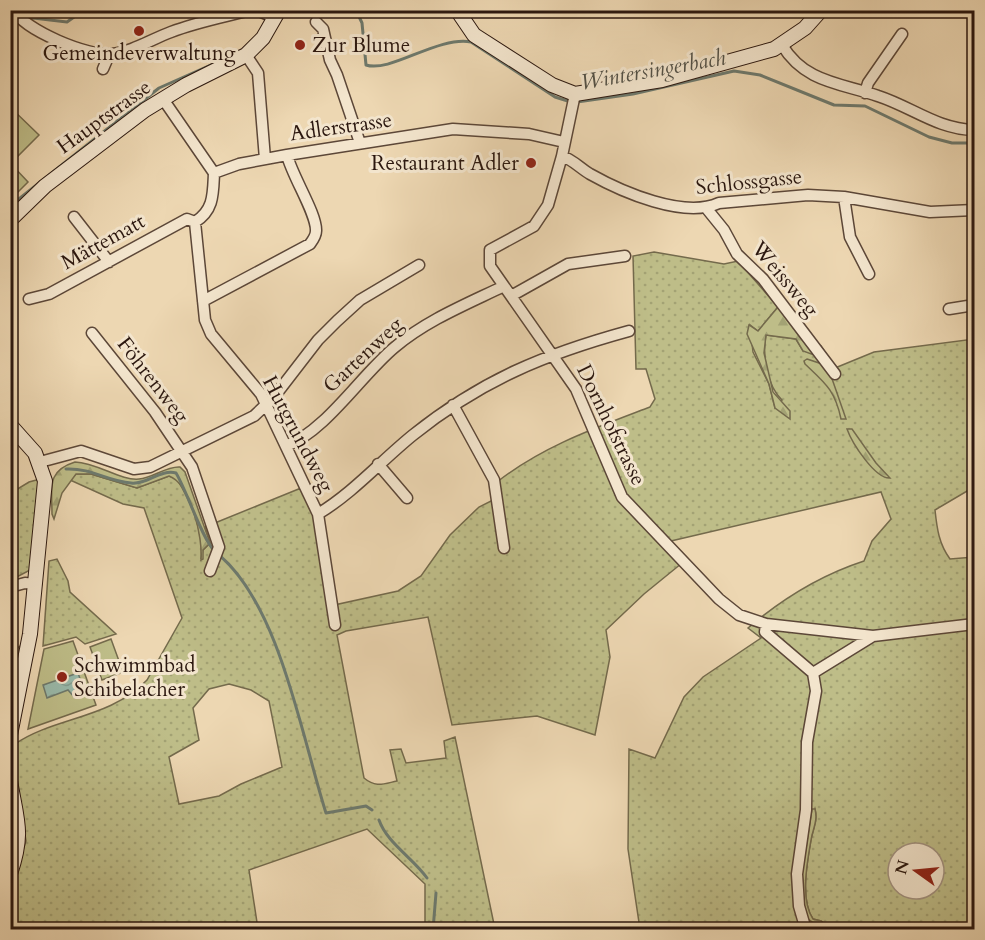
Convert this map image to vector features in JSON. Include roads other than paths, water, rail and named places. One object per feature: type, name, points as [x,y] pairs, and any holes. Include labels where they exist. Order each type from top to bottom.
[{"type":"street","points":[[14,11],[25,23],[78,48],[109,55],[126,51],[194,24],[251,10]]},
{"type":"street","points":[[257,10],[274,13]]},
{"type":"street","points":[[457,10],[474,35],[575,100],[662,80],[782,45],[821,10]]},
{"type":"street","name":"Hauptstrasse","points":[[10,220],[45,186],[163,99],[246,55],[263,38],[274,13]]},
{"type":"street","points":[[316,22],[323,29],[330,60],[360,143]]},
{"type":"street","points":[[865,93],[868,82],[902,33]]},
{"type":"street","points":[[782,45],[794,62],[826,83],[865,93],[941,124],[975,130]]},
{"type":"street","points":[[103,69],[109,55]]},
{"type":"street","points":[[246,55],[258,73],[265,159]]},
{"type":"street","points":[[163,99],[214,173],[213,200],[203,217],[195,222]]},
{"type":"street","name":"Dornhofstrasse","points":[[575,100],[548,205],[534,226],[490,250],[490,266],[576,389],[622,497],[719,599],[739,615],[766,624],[873,636],[975,624]]},
{"type":"street","name":"Adlerstrasse","points":[[214,173],[229,167],[265,159],[453,129],[529,134],[564,142]]},
{"type":"street","points":[[202,301],[310,244],[316,234],[316,224],[291,170],[287,155]]},
{"type":"street","name":"Schlossgasse","points":[[562,156],[608,184],[670,206],[706,209],[719,203],[808,195],[844,197],[930,212],[975,210]]},
{"type":"street","points":[[844,197],[850,237],[869,274]]},
{"type":"street","name":"Weissweg","points":[[706,209],[724,230],[738,254],[763,279],[835,374]]},
{"type":"street","points":[[74,217],[110,262]]},
{"type":"street","name":"Mättematt","points":[[29,299],[49,294],[187,219],[195,222]]},
{"type":"street","name":"Hutgrundweg","points":[[195,222],[205,320],[211,334],[261,394],[264,406],[318,514],[335,625]]},
{"type":"street","name":"Gartenweg","points":[[286,446],[295,443],[324,418],[394,347],[422,327],[568,264],[625,256]]},
{"type":"street","points":[[40,462],[81,451],[134,469],[150,467],[254,416],[337,321],[360,300],[419,265]]},
{"type":"street","points":[[949,309],[975,305]]},
{"type":"street","points":[[318,514],[453,405],[483,386],[553,353],[629,332]]},
{"type":"street","name":"Föhrenweg","points":[[92,333],[183,451],[204,499],[219,547],[210,571]]},
{"type":"street","points":[[453,405],[494,480],[504,548]]},
{"type":"street","points":[[10,425],[40,462],[45,482],[30,634],[10,735]]},
{"type":"street","points":[[378,464],[408,498]]},
{"type":"street","points":[[10,587],[25,583],[36,584]]},
{"type":"street","points":[[766,624],[765,632],[813,673],[816,691],[807,742],[806,810],[797,873],[800,906],[806,930]]},
{"type":"street","points":[[813,673],[873,636]]},
{"type":"street","points":[[10,781],[20,825],[18,852],[10,874]]},
{"type":"water","points":[[78,673],[84,690],[81,692],[82,695],[75,698],[68,690],[47,698],[43,685]]},
{"type":"waterway","points":[[26,20],[33,18],[67,22],[84,10]]},
{"type":"waterway","name":"Wintersingerbach","points":[[286,15],[301,10]]},
{"type":"waterway","name":"Wintersingerbach","points":[[356,10],[362,23],[366,65],[388,64],[444,44],[471,42],[555,97],[571,102]]},
{"type":"waterway","points":[[10,24],[20,22]]},
{"type":"waterway","name":"Wintersingerbach","points":[[10,206],[159,88],[213,64]]},
{"type":"waterway","name":"Wintersingerbach","points":[[577,102],[633,94],[734,71],[760,75],[834,105],[865,106],[929,137],[952,143],[974,143]]},
{"type":"waterway","points":[[66,469],[84,470],[131,483],[143,482],[164,473],[176,473],[205,537],[214,550]]},
{"type":"waterway","points":[[219,555],[240,578],[258,606],[273,639],[298,712],[326,813],[366,806],[372,810]]},
{"type":"waterway","points":[[379,820],[388,836],[427,878]]},
{"type":"waterway","points":[[433,930],[436,893]]},
{"type":"place","name":"Gemeindeverwaltung","points":[[139,31]]},
{"type":"place","name":"Zur Blume","points":[[300,45]]},
{"type":"place","name":"Restaurant Adler","points":[[531,163]]},
{"type":"place","name":"Schwimmbad Schibelacher","points":[[62,677]]}]
